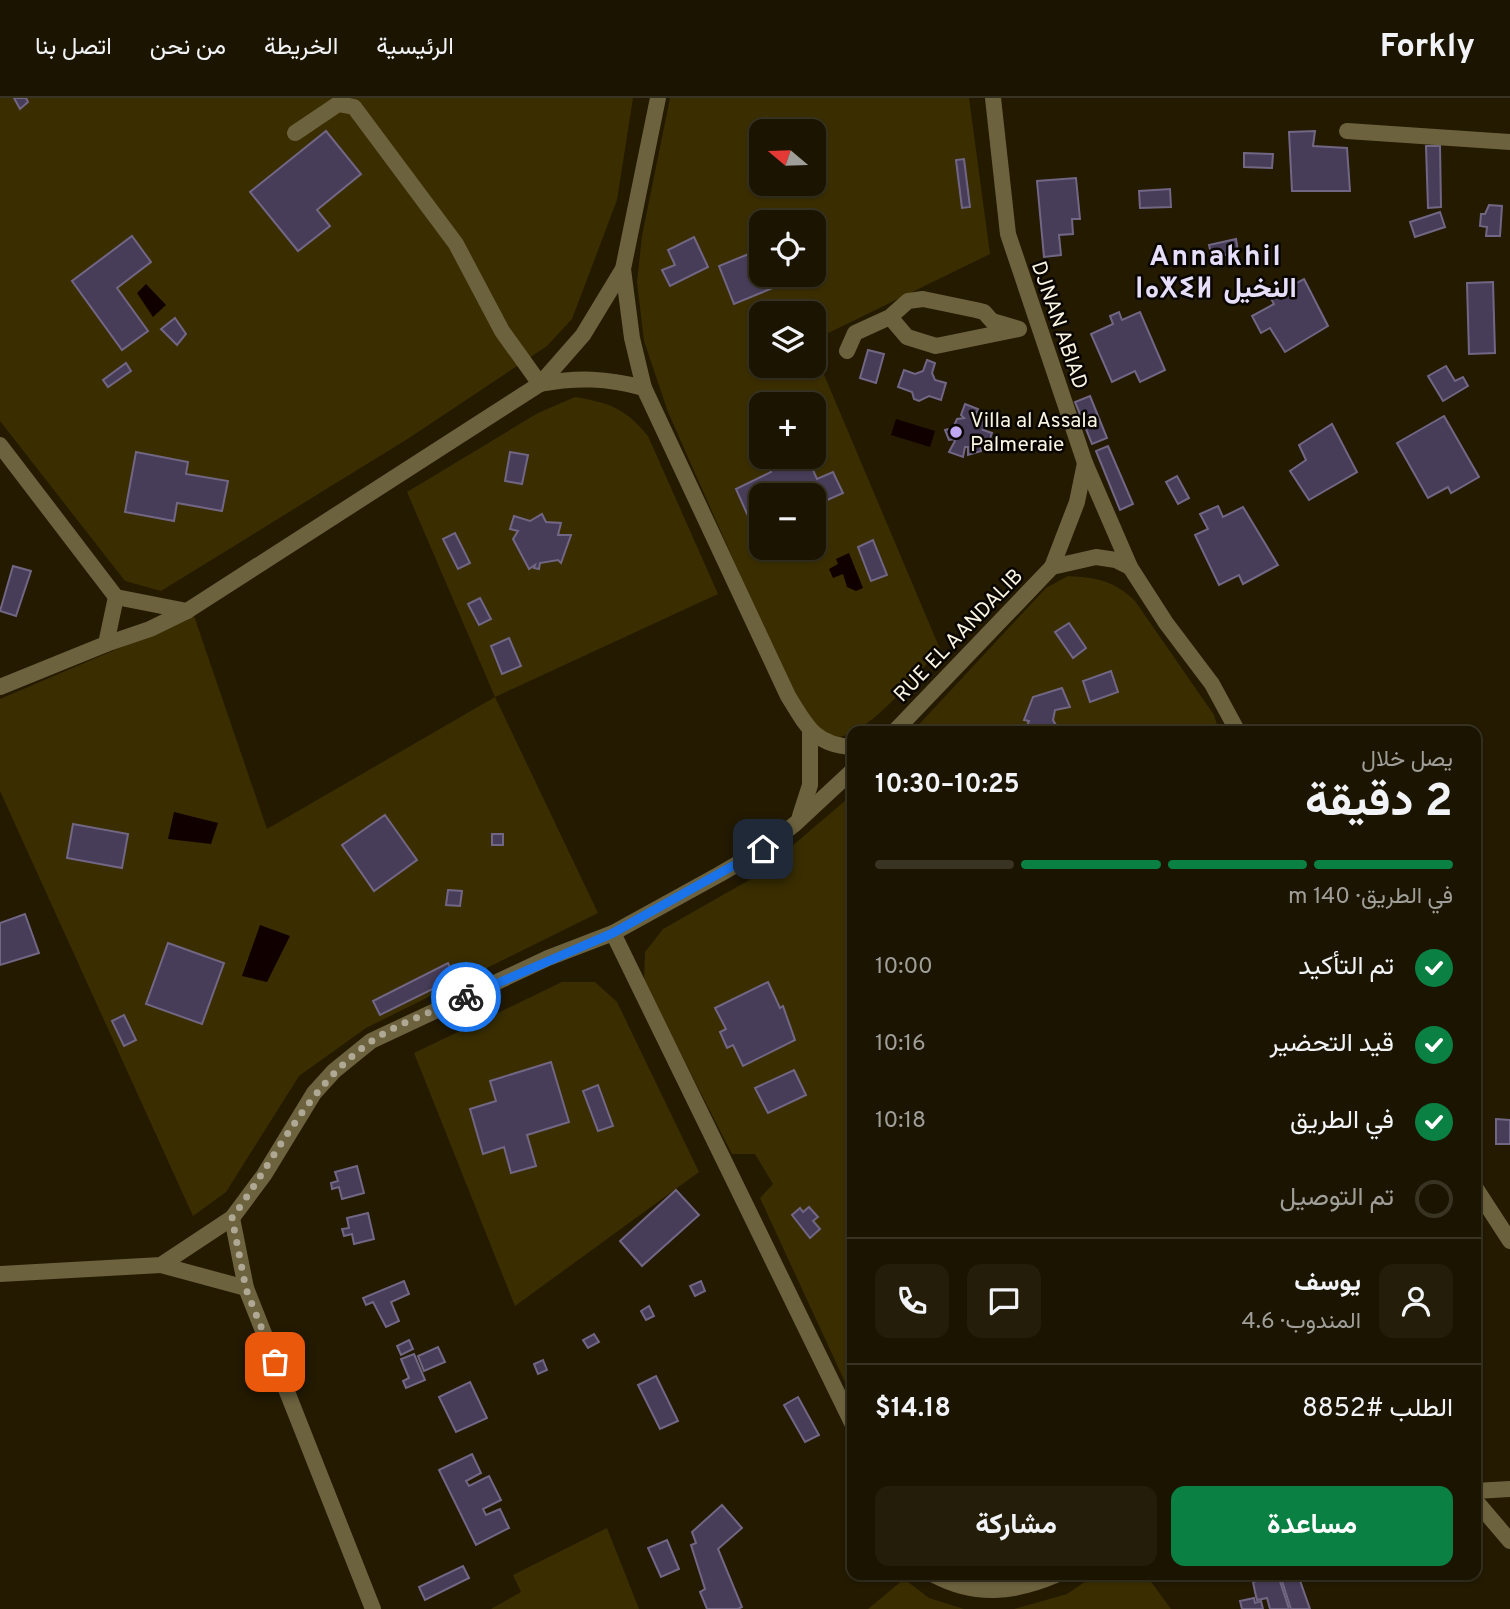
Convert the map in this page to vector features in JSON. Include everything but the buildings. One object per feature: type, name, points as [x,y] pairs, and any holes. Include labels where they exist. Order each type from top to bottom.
[{"type":"street","points":[[658,98],[623,269],[632,338],[644,388],[788,696],[810,733],[826,742],[847,746]]},
{"type":"street","name":"DJNAN ABIAD","points":[[993,98],[1008,234],[1084,463],[1130,567],[1166,623],[1212,684],[1235,726]]},
{"type":"street","points":[[295,133],[338,104],[354,107],[456,244],[502,331],[540,384]]},
{"type":"street","points":[[1347,131],[1510,142]]},
{"type":"street","points":[[0,687],[150,629],[187,611],[540,384],[583,335],[623,269]]},
{"type":"street","points":[[847,351],[855,333],[890,317],[908,300],[923,299],[984,312],[992,321],[1018,329]]},
{"type":"street","points":[[890,317],[907,337],[936,346],[1018,329],[1036,320]]},
{"type":"street","points":[[540,384],[573,378],[597,378],[644,388]]},
{"type":"street","points":[[0,445],[116,597],[187,611]]},
{"type":"street","name":"RUE EL AANDALIB","points":[[900,726],[1052,567],[1077,502],[1084,463]]},
{"type":"street","name":"RUE EL AANDALIB","points":[[1052,567],[1096,557],[1116,560],[1130,567]]},
{"type":"street","points":[[106,644],[116,597]]},
{"type":"street","points":[[795,824],[806,806],[810,785],[810,733]]},
{"type":"street","points":[[162,1265],[232,1218],[264,1175],[314,1093],[334,1071],[371,1041],[548,958],[613,933],[763,849],[795,824],[847,776]]},
{"type":"street","points":[[613,933],[847,1413]]},
{"type":"street","points":[[1481,1196],[1510,1241]]},
{"type":"street","points":[[232,1218],[246,1289],[373,1609]]},
{"type":"street","points":[[0,1274],[162,1265],[246,1289]]},
{"type":"street","points":[[1481,1491],[1510,1489]]},
{"type":"street","points":[[1481,1507],[1510,1541]]},
{"type":"street","points":[[943,1580],[953,1586],[983,1591],[1019,1589],[1043,1580]]},
{"type":"shaded area","points":[[0,98],[633,98],[617,200],[572,319],[547,346],[409,438],[161,591],[125,581],[0,421]]},
{"type":"shaded area","points":[[670,98],[969,98],[990,254],[826,334],[826,301],[749,301],[749,378],[825,378],[940,649],[875,717],[863,726],[847,726],[847,735],[829,736],[802,715],[668,412],[644,341],[637,282],[642,236]]},
{"type":"shaded area","points":[[146,284],[166,305],[153,317],[137,293]]},
{"type":"shaded area","points":[[575,397],[616,408],[632,419],[648,436],[718,594],[495,697],[407,492],[538,413]]},
{"type":"shaded area","points":[[896,419],[935,431],[930,447],[891,435]]},
{"type":"shaded area","points":[[849,553],[863,588],[856,591],[847,587],[843,574],[833,578],[829,569],[838,564],[836,559]]},
{"type":"shaded area","points":[[1068,576],[1088,578],[1112,584],[1135,601],[1214,715],[1217,726],[918,726],[1046,588]]},
{"type":"shaded area","points":[[194,616],[267,829],[495,697],[598,913],[366,1028],[299,1076],[226,1192],[193,1216],[0,791],[0,699]]},
{"type":"shaded area","points":[[847,799],[847,1386],[760,1198],[773,1184],[755,1154],[732,1154],[644,982],[645,952],[663,929],[758,875]]},
{"type":"shaded area","points":[[174,812],[218,823],[211,844],[168,839]]},
{"type":"shaded area","points":[[260,925],[290,936],[267,982],[242,976]]},
{"type":"shaded area","points":[[562,982],[595,982],[617,1002],[699,1172],[515,1306],[414,1053]]},
{"type":"shaded area","points":[[607,1528],[639,1609],[491,1609],[521,1592],[513,1575]]},
{"type":"shaded area","points":[[905,1580],[929,1598],[964,1609],[868,1609]]},
{"type":"shaded area","points":[[1088,1580],[1150,1580],[1171,1609],[1014,1609],[1067,1594]]},
{"type":"way so far","points":[[275,1362],[246,1289],[232,1218],[264,1175],[314,1093],[334,1071],[371,1041],[466,997]]},
{"type":"place","name":"Villa al Assala Palmeraie","points":[[956,432]]},
{"type":"district","name":"Annakhil ⵏⴰⵅⵉⵍ النخيل","points":[[1216,271]]},
{"type":"route","points":[[466,997],[548,958],[613,933],[763,849]]}]
